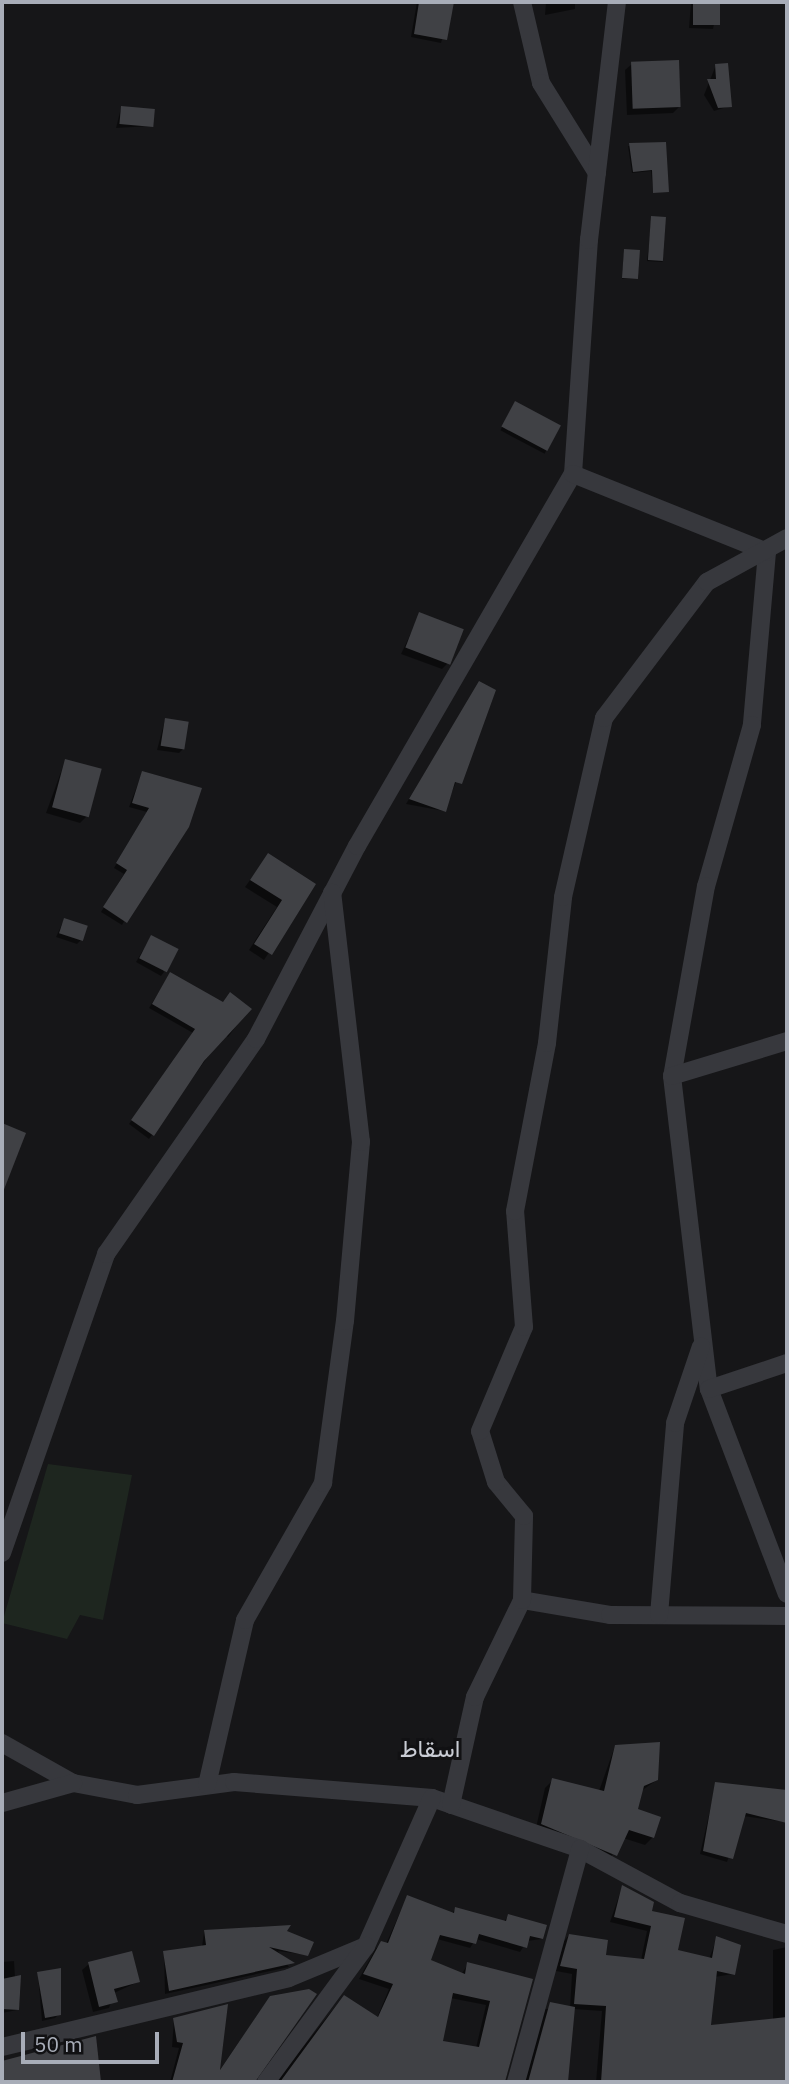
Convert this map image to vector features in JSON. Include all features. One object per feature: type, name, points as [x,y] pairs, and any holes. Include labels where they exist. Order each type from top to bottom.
[{"type":"street","points":[[522,2],[541,83],[597,173]]},
{"type":"street","points":[[2,1553],[5,1534],[106,1254],[256,1039],[332,893],[573,474],[597,173],[617,2]]},
{"type":"street","points":[[573,474],[767,552]]},
{"type":"street","points":[[451,1805],[475,1697],[522,1600],[524,1516],[496,1482],[480,1431],[524,1327],[515,1211],[547,1042],[563,897],[604,718],[707,582],[767,552],[787,538]]},
{"type":"street","points":[[767,552],[752,725],[706,886],[672,1076],[709,1389],[787,1594]]},
{"type":"street","points":[[208,1785],[245,1620],[323,1483],[342,1348],[361,1142],[349,992],[332,893]]},
{"type":"street","points":[[672,1076],[787,1041]]},
{"type":"street","points":[[659,1615],[675,1423],[703,1340]]},
{"type":"street","points":[[709,1389],[787,1363]]},
{"type":"street","points":[[522,1600],[610,1615],[787,1616]]},
{"type":"street","points":[[2,1743],[73,1783],[137,1796],[208,1785],[361,1789],[432,1798],[580,1849],[680,1903],[787,1934]]},
{"type":"street","points":[[2,1803],[73,1783]]},
{"type":"street","points":[[266,2082],[366,1946],[432,1798]]},
{"type":"street","points":[[516,2082],[580,1849]]},
{"type":"street","points":[[2,2047],[289,1978],[366,1946]]},
{"type":"shaded area","points":[[48,1464],[132,1475],[103,1620],[80,1615],[67,1639],[2,1623]]},
{"type":"building","points":[[419,2],[454,2],[447,40],[414,34]]},
{"type":"building","points":[[693,2],[720,2],[720,25],[693,25]]},
{"type":"building","points":[[679,60],[681,107],[633,109],[631,62]]},
{"type":"building","points":[[728,63],[732,107],[718,108],[707,79],[716,79],[715,64]]},
{"type":"building","points":[[121,106],[155,109],[153,127],[119,124]]},
{"type":"building","points":[[666,142],[669,192],[653,193],[652,170],[633,172],[629,143]]},
{"type":"building","points":[[651,216],[666,217],[663,261],[648,260]]},
{"type":"building","points":[[624,249],[640,250],[638,279],[622,278]]},
{"type":"building","points":[[515,401],[561,425],[547,451],[501,427]]},
{"type":"building","points":[[419,612],[464,629],[450,665],[405,647]]},
{"type":"building","points":[[479,681],[496,690],[462,784],[455,782],[446,812],[409,799]]},
{"type":"building","points":[[165,718],[189,722],[184,749],[161,746]]},
{"type":"building","points":[[65,759],[102,769],[89,817],[52,807]]},
{"type":"building","points":[[142,771],[202,788],[189,827],[127,923],[103,907],[127,870],[116,863],[149,808],[132,803]]},
{"type":"building","points":[[268,853],[316,884],[272,955],[254,944],[282,900],[250,880]]},
{"type":"building","points":[[64,918],[88,926],[83,941],[59,933]]},
{"type":"building","points":[[151,935],[179,949],[167,972],[139,958]]},
{"type":"building","points":[[170,972],[223,1002],[230,992],[252,1009],[204,1061],[154,1136],[131,1120],[195,1029],[152,1004]]},
{"type":"building","points":[[2,1123],[26,1133],[3,1192],[2,1192]]},
{"type":"building","points":[[660,1742],[658,1780],[644,1786],[638,1809],[661,1817],[654,1838],[629,1830],[617,1856],[541,1824],[552,1778],[604,1791],[615,1745]]},
{"type":"building","points":[[715,1782],[787,1790],[787,1823],[746,1813],[733,1859],[703,1851]]},
{"type":"building","points":[[622,1885],[654,1902],[652,1911],[685,1918],[678,1950],[712,1958],[716,1936],[741,1945],[735,1975],[717,1971],[711,2025],[787,2017],[787,2082],[601,2082],[606,2006],[574,2004],[577,1969],[560,1966],[569,1934],[608,1940],[606,1955],[644,1959],[651,1926],[614,1917]]},
{"type":"building","points":[[407,1895],[454,1913],[455,1907],[506,1921],[508,1914],[547,1925],[543,1939],[530,1936],[527,1948],[479,1934],[476,1944],[440,1935],[431,1960],[465,1974],[467,1962],[533,1979],[505,2082],[280,2082],[344,1995],[378,2017],[393,1984],[363,1974],[381,1941],[388,1943]],"holes":[[[453,1993],[490,2001],[479,2047],[443,2041]]]},
{"type":"building","points":[[291,1925],[287,1931],[314,1942],[308,1956],[269,1947],[295,1963],[169,1991],[163,1951],[206,1945],[204,1930]]},
{"type":"building","points":[[132,1951],[140,1982],[114,1989],[118,2002],[99,2007],[88,1962]]},
{"type":"building","points":[[61,1968],[61,2015],[45,2018],[37,1972]]},
{"type":"building","points":[[21,1975],[19,2010],[2,2009],[2,1979]]},
{"type":"building","points":[[309,1989],[317,1994],[255,2082],[172,2082],[183,2043],[177,2042],[173,2018],[228,2004],[220,2070],[270,1996]]},
{"type":"building","points":[[550,2002],[575,2007],[568,2082],[528,2082]]},
{"type":"building","points":[[96,2036],[101,2082],[2,2082],[2,2061]]},
{"type":"district","name":"اسقاط","points":[[430,1749]]}]
